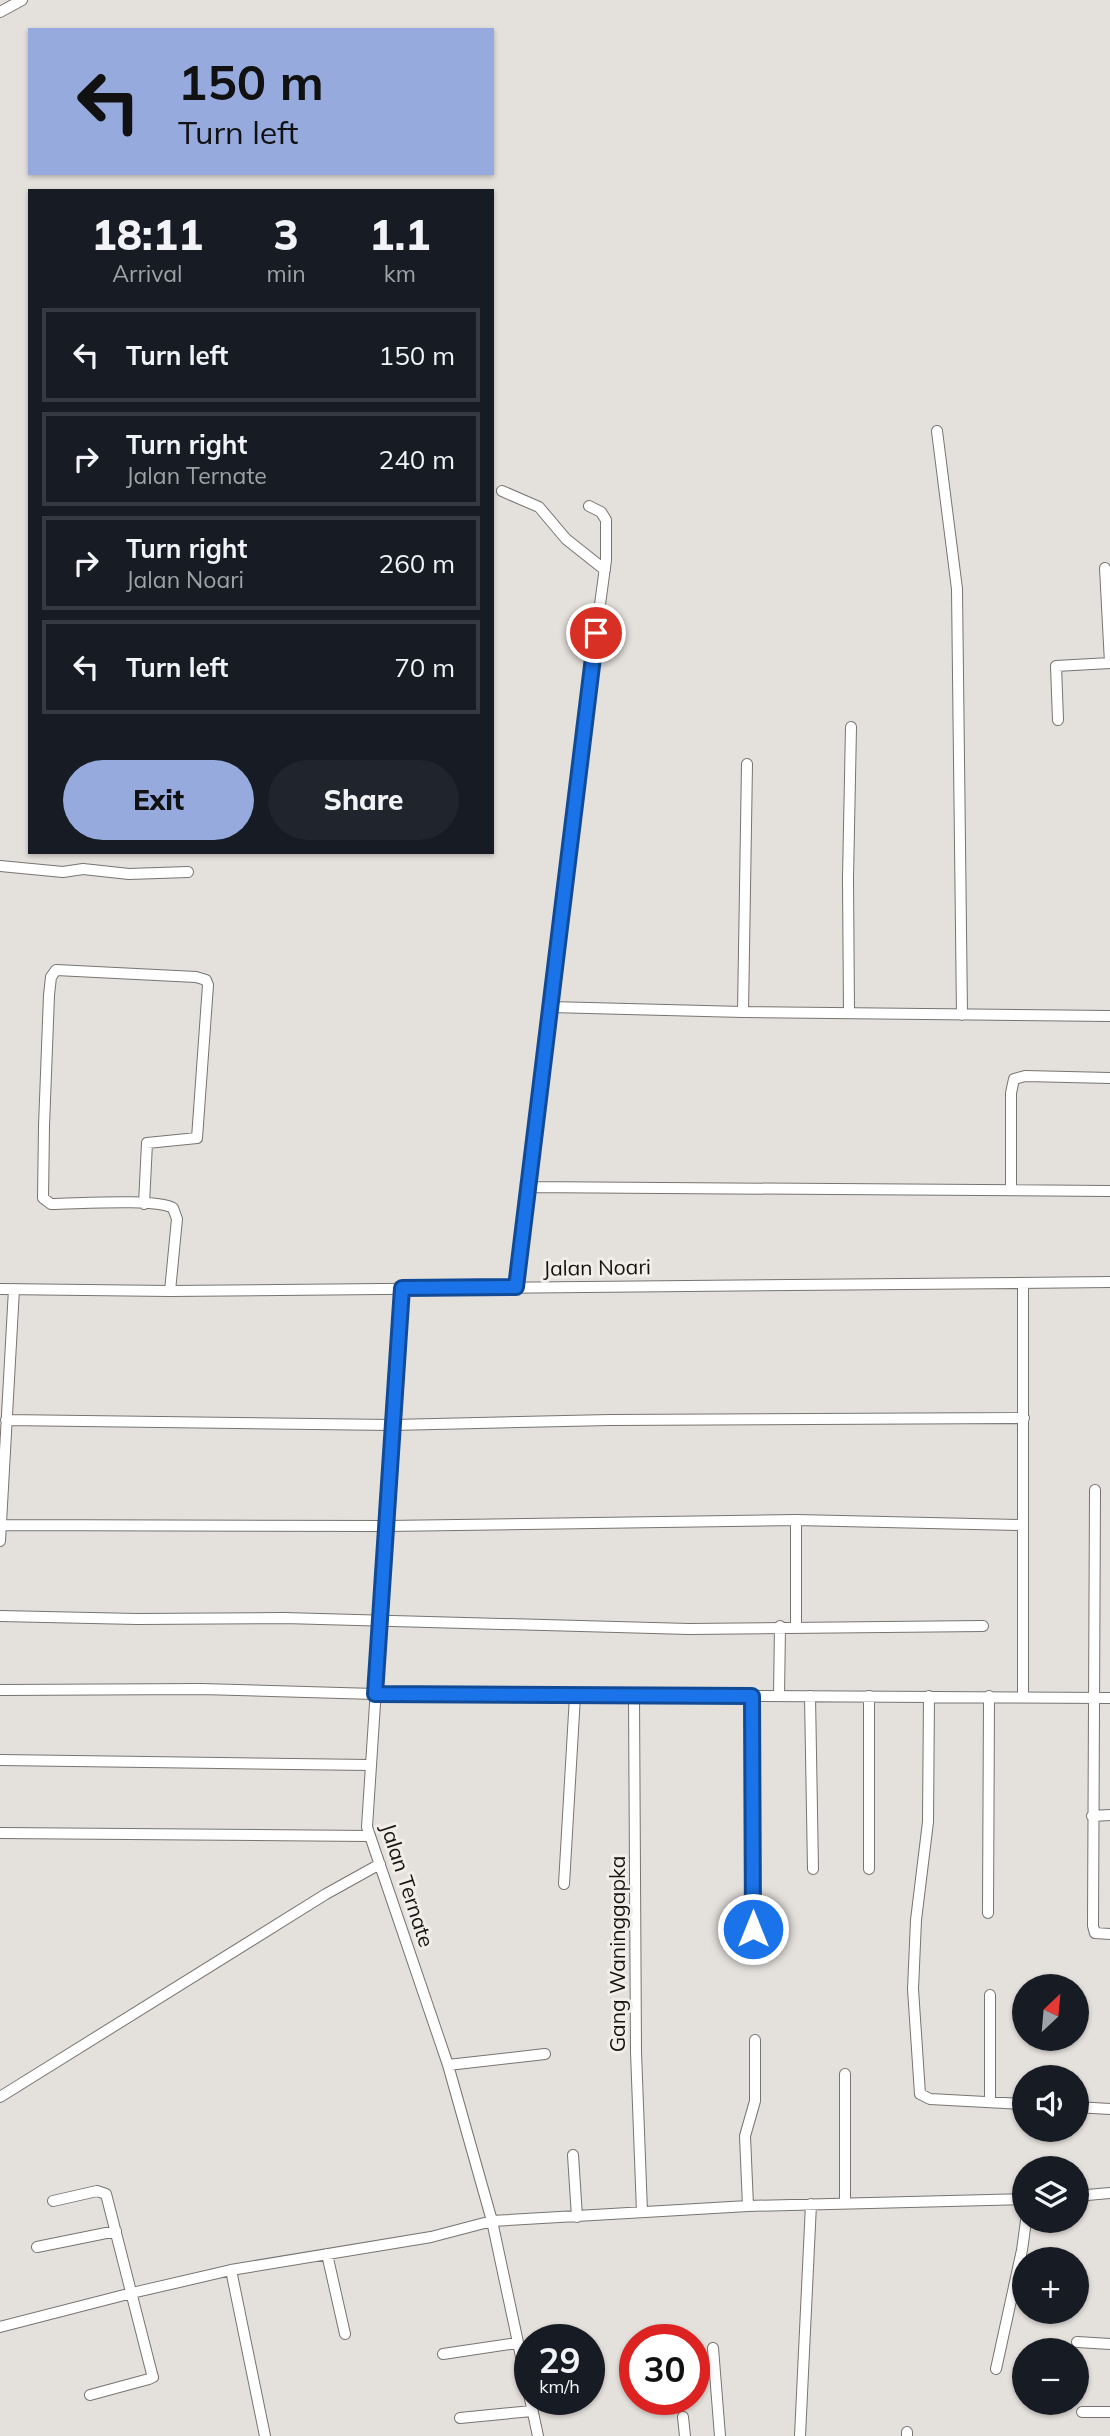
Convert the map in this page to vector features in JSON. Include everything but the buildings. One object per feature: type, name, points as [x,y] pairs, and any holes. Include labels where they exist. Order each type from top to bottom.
[{"type":"street","points":[[0,12],[22,0]]},
{"type":"street","points":[[937,431],[957,589],[958,856],[962,1015]]},
{"type":"street","points":[[502,491],[539,507],[566,539],[605,570]]},
{"type":"street","points":[[516,1287],[526,1187],[562,927],[576,782],[605,570],[607,526],[604,515],[589,506]]},
{"type":"street","points":[[1058,720],[1056,666],[1110,663],[1105,568]]},
{"type":"street","points":[[849,1013],[851,727]]},
{"type":"street","points":[[743,1012],[747,764]]},
{"type":"street","points":[[0,866],[63,872],[83,869],[129,874],[188,872]]},
{"type":"street","points":[[144,1203],[147,1143],[196,1139],[198,1136],[208,985],[206,980],[196,977],[56,970],[51,977],[49,995],[43,1198],[51,1204],[144,1203],[170,1206],[175,1210],[177,1219],[170,1291]]},
{"type":"street","points":[[550,1007],[1110,1016]]},
{"type":"street","points":[[1012,1189],[1011,1093],[1014,1079],[1025,1076],[1110,1077]]},
{"type":"street","points":[[526,1187],[1110,1191]]},
{"type":"street","name":"Jalan Noari","points":[[0,1289],[170,1291],[1110,1282]]},
{"type":"street","points":[[1023,1283],[1023,1697]]},
{"type":"street","name":"Jalan Ternate","points":[[402,1288],[367,1818],[369,1836],[447,2065],[492,2221],[514,2328]]},
{"type":"street","points":[[0,1541],[14,1289]]},
{"type":"street","points":[[6,1420],[392,1425],[610,1420],[1024,1418]]},
{"type":"street","points":[[1095,1490],[1093,1930],[1095,1933],[1110,1934]]},
{"type":"street","points":[[0,1525],[387,1526],[796,1520],[1022,1525]]},
{"type":"street","points":[[796,1520],[796,1627]]},
{"type":"street","points":[[0,1616],[380,1620],[689,1629],[983,1626]]},
{"type":"street","points":[[779,1696],[780,1626]]},
{"type":"street","points":[[0,1690],[201,1689],[575,1696],[1110,1698]]},
{"type":"street","points":[[565,1884],[575,1696]]},
{"type":"street","name":"Gang Waninggapka","points":[[634,1696],[636,2052],[642,2212]]},
{"type":"street","points":[[752,1696],[753,1929]]},
{"type":"street","points":[[810,1696],[813,1869]]},
{"type":"street","points":[[869,1696],[870,1869]]},
{"type":"street","points":[[929,1696],[928,1822],[916,1920],[913,1989],[920,2094],[930,2099],[1012,2103]]},
{"type":"street","points":[[988,1913],[989,1696]]},
{"type":"street","points":[[0,1759],[369,1765]]},
{"type":"street","points":[[1093,1816],[1110,1815]]},
{"type":"street","points":[[0,1833],[369,1836]]},
{"type":"street","points":[[0,2097],[326,1894],[380,1864]]},
{"type":"street","points":[[990,1995],[990,2101]]},
{"type":"street","points":[[748,2206],[745,2136],[755,2101],[755,2040]]},
{"type":"street","points":[[447,2065],[545,2054]]},
{"type":"street","points":[[845,2074],[845,2203]]},
{"type":"street","points":[[1089,2108],[1110,2109]]},
{"type":"street","points":[[573,2155],[577,2217]]},
{"type":"street","points":[[53,2201],[97,2191],[103,2192],[107,2197],[153,2377],[90,2395]]},
{"type":"street","points":[[1089,2195],[1110,2193]]},
{"type":"street","points":[[0,2327],[231,2270],[430,2237],[492,2221],[748,2206],[1012,2199]]},
{"type":"street","points":[[800,2436],[811,2204]]},
{"type":"street","points":[[37,2247],[116,2231]]},
{"type":"street","points":[[996,2368],[1024,2233]]},
{"type":"street","points":[[327,2255],[345,2334]]},
{"type":"street","points":[[231,2270],[265,2436]]},
{"type":"street","points":[[443,2354],[514,2343]]},
{"type":"street","points":[[1089,2343],[1110,2344]]},
{"type":"street","points":[[713,2348],[720,2436]]},
{"type":"street","points":[[1089,2412],[1110,2412]]},
{"type":"street","points":[[460,2418],[514,2413]]},
{"type":"street","name":"Jalan Ternate","points":[[533,2415],[538,2436]]},
{"type":"street","points":[[683,2417],[685,2436]]},
{"type":"route","points":[[596,633],[576,782],[562,927],[526,1187],[516,1287],[402,1288],[375,1694],[752,1696],[753,1929]]}]
